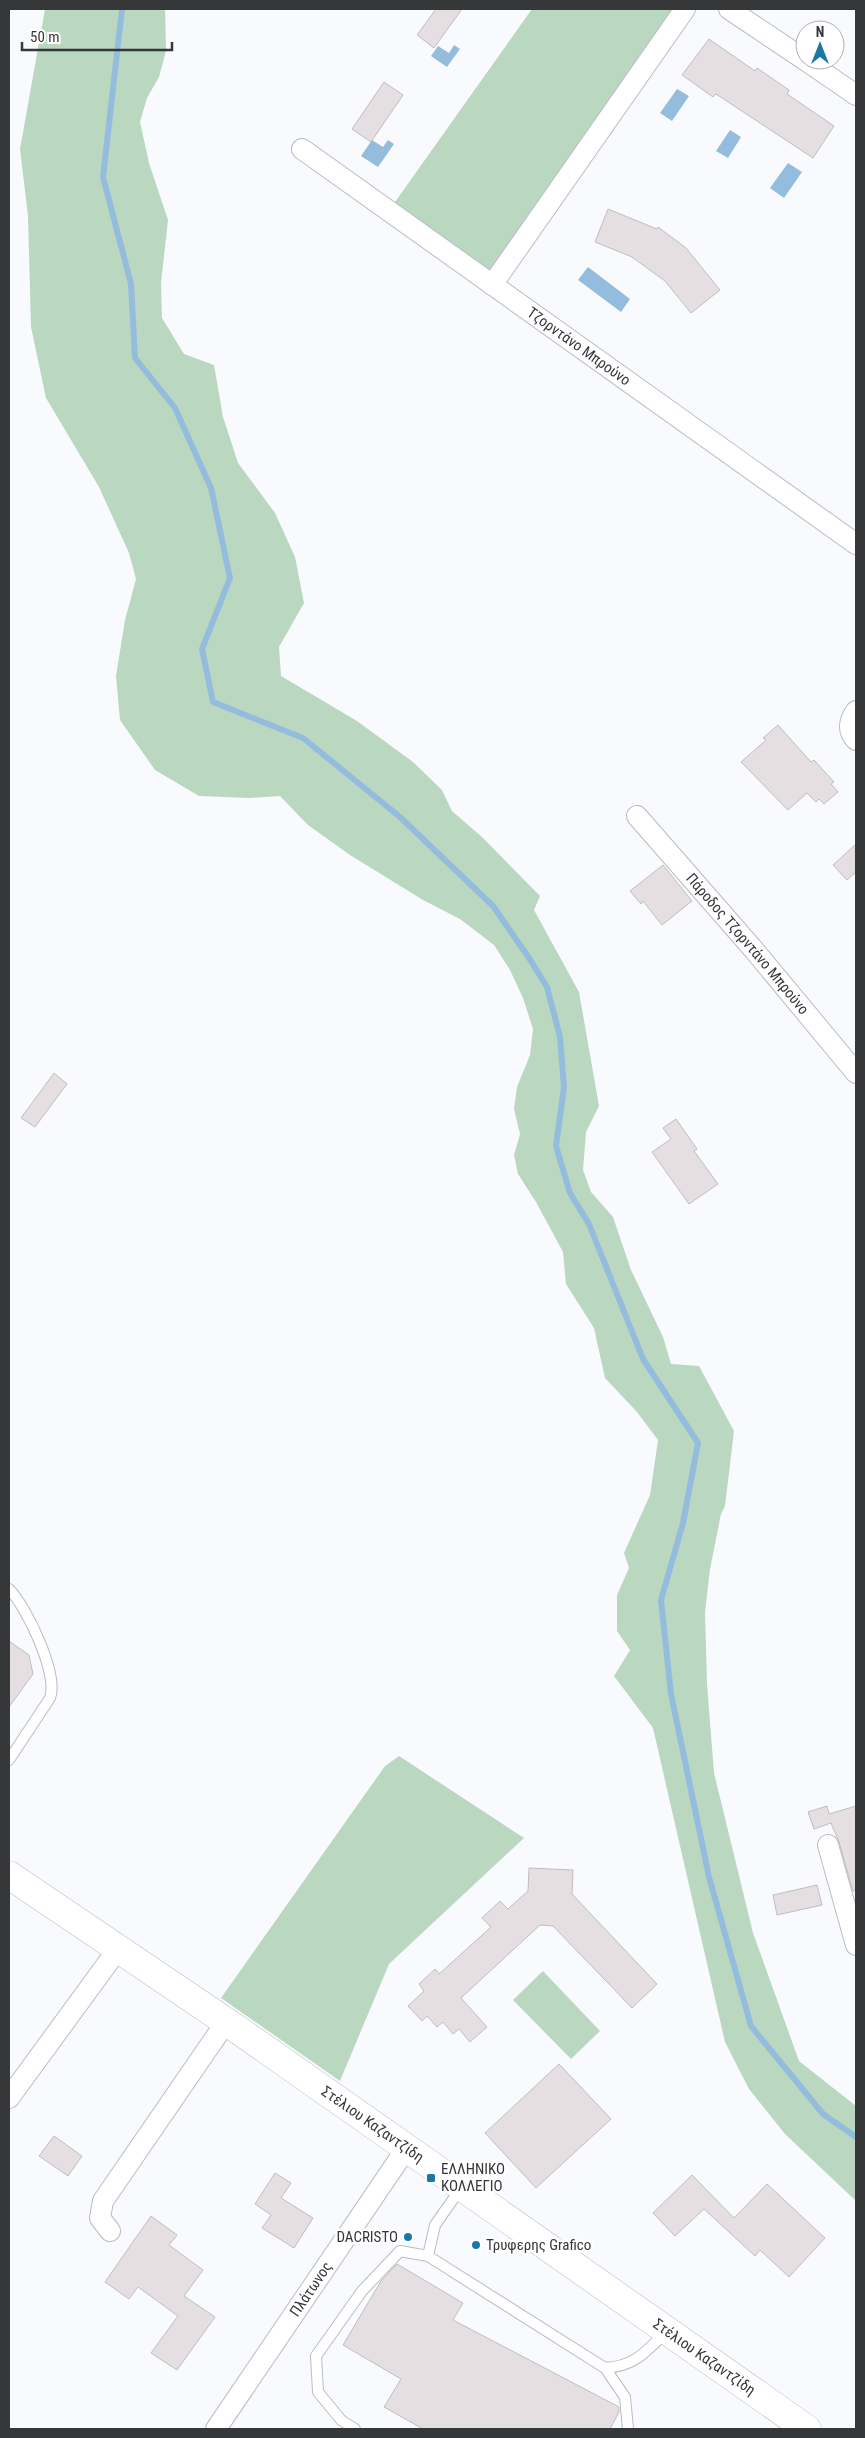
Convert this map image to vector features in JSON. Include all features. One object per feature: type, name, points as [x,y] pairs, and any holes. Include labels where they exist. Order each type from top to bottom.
[{"type":"main road","name":"Στέλιου Καζαντζίδη","points":[[9,1875],[226,2022],[807,2429]]},
{"type":"street","points":[[492,285],[685,9]]},
{"type":"street","points":[[729,9],[795,53]]},
{"type":"street","points":[[820,70],[856,94]]},
{"type":"street","name":"Τζορντάνο Μπρούνο","points":[[302,149],[856,544]]},
{"type":"street","points":[[856,711],[851,719],[849,728],[856,740]]},
{"type":"street","name":"Πάροδος Τζορντάνο Μπρούνο","points":[[637,816],[754,950],[856,1073]]},
{"type":"street","points":[[828,1845],[856,1945]]},
{"type":"street","points":[[9,2098],[118,1949]]},
{"type":"street","points":[[110,2231],[100,2218],[103,2201],[226,2022]]},
{"type":"street","name":"Πλάτωνος","points":[[216,2429],[406,2149]]},
{"type":"lane","points":[[9,1589],[19,1599],[40,1643],[53,1688],[50,1698],[9,1760]]},
{"type":"lane","points":[[428,2256],[436,2225],[461,2187]]},
{"type":"lane","points":[[355,2429],[341,2420],[318,2392],[316,2356],[362,2291],[400,2252],[428,2256],[605,2368],[625,2397],[628,2429]]},
{"type":"lane","points":[[605,2368],[623,2367],[639,2359],[666,2331]]},
{"type":"green space","points":[[45,9],[165,9],[166,51],[159,77],[147,98],[140,122],[149,163],[168,220],[161,283],[162,318],[184,354],[214,365],[223,417],[238,463],[275,513],[295,557],[304,603],[279,647],[281,676],[357,721],[413,762],[442,790],[452,811],[483,838],[540,896],[534,910],[579,992],[599,1106],[586,1132],[583,1170],[591,1192],[613,1217],[631,1270],[663,1337],[671,1364],[699,1366],[734,1431],[725,1506],[721,1514],[710,1569],[705,1612],[707,1684],[714,1773],[753,1933],[799,2061],[856,2106],[856,2201],[785,2134],[749,2089],[725,2042],[653,1728],[614,1676],[630,1650],[617,1631],[617,1595],[629,1568],[624,1553],[650,1495],[658,1440],[637,1412],[605,1378],[594,1328],[566,1284],[563,1252],[536,1202],[518,1174],[514,1155],[520,1134],[514,1109],[517,1087],[530,1055],[533,1029],[523,998],[510,970],[494,945],[460,919],[423,900],[350,855],[308,825],[280,796],[249,798],[199,796],[155,770],[120,720],[116,676],[125,620],[136,579],[129,553],[99,487],[46,398],[31,327],[28,216],[20,149]]},
{"type":"green space","points":[[532,9],[680,9],[493,274],[395,206],[395,202]]},
{"type":"green space","points":[[399,1756],[524,1838],[389,1964],[340,2081],[221,1998],[385,1766]]},
{"type":"green space","points":[[543,1971],[600,2031],[571,2059],[513,2000]]},
{"type":"water","points":[[454,45],[460,49],[447,67],[431,56],[438,46],[449,53]]},
{"type":"water","points":[[677,89],[689,96],[672,121],[660,113]]},
{"type":"water","points":[[730,130],[741,137],[728,158],[716,151]]},
{"type":"water","points":[[372,140],[383,147],[388,140],[394,144],[378,167],[361,156]]},
{"type":"water","points":[[788,163],[802,172],[784,198],[770,188]]},
{"type":"water","points":[[588,267],[630,299],[621,312],[578,280]]},
{"type":"building","points":[[436,9],[462,9],[434,48],[417,35]]},
{"type":"building","points":[[709,39],[755,71],[757,68],[789,90],[787,94],[834,126],[813,158],[716,94],[713,97],[682,75]]},
{"type":"building","points":[[384,82],[403,95],[371,142],[352,129]]},
{"type":"building","points":[[608,209],[657,229],[658,227],[686,248],[720,290],[691,313],[665,281],[632,257],[595,242]]},
{"type":"building","points":[[778,725],[811,762],[814,760],[834,782],[831,784],[838,792],[824,804],[819,799],[816,802],[807,793],[788,810],[741,762],[766,740],[763,738]]},
{"type":"building","points":[[856,844],[856,872],[847,880],[833,865]]},
{"type":"building","points":[[663,865],[692,901],[662,925],[643,901],[641,904],[630,891]]},
{"type":"building","points":[[54,1073],[67,1084],[35,1127],[21,1118]]},
{"type":"building","points":[[676,1119],[697,1149],[694,1151],[718,1184],[689,1204],[652,1152],[671,1139],[663,1128]]},
{"type":"building","points":[[9,1641],[29,1655],[33,1674],[9,1707]]},
{"type":"building","points":[[827,1806],[829,1814],[856,1806],[856,1891],[853,1891],[839,1842],[831,1823],[814,1829],[808,1812]]},
{"type":"building","points":[[529,1868],[573,1870],[572,1894],[657,1984],[632,2008],[553,1926],[540,1925],[461,1998],[487,2027],[470,2042],[459,2029],[453,2034],[443,2022],[437,2027],[427,2016],[422,2021],[408,2006],[424,1991],[419,1984],[435,1969],[439,1974],[491,1927],[482,1918],[500,1901],[508,1909],[528,1891]]},
{"type":"building","points":[[817,1885],[822,1905],[777,1915],[773,1895]]},
{"type":"building","points":[[559,2064],[611,2119],[536,2188],[485,2133]]},
{"type":"building","points":[[54,2136],[82,2156],[68,2176],[39,2156]]},
{"type":"building","points":[[275,2173],[291,2183],[281,2198],[313,2218],[294,2248],[262,2228],[271,2215],[255,2204]]},
{"type":"building","points":[[692,2175],[734,2218],[767,2184],[825,2238],[789,2277],[760,2250],[755,2256],[704,2209],[675,2236],[653,2213]]},
{"type":"building","points":[[151,2216],[177,2235],[169,2245],[203,2270],[184,2296],[215,2317],[177,2370],[151,2353],[178,2316],[138,2287],[129,2299],[105,2282]]},
{"type":"building","points":[[397,2264],[463,2303],[453,2320],[619,2407],[619,2412],[610,2429],[423,2429],[384,2407],[401,2379],[343,2345],[381,2281]]},
{"type":"waterway","points":[[122,9],[103,177],[131,284],[135,358],[175,408],[211,488],[230,578],[202,649],[213,702],[303,738],[400,817],[493,906],[547,987],[560,1037],[564,1087],[556,1146],[570,1193],[589,1224],[643,1359],[698,1443],[683,1523],[661,1600],[671,1694],[709,1877],[751,2026],[823,2114],[856,2137]]},
{"type":"place","name":"ΕΛΛΗΝΙΚΟ ΚΟΛΛΕΓΙΟ","points":[[431,2178]]},
{"type":"place","name":"DACRISTO","points":[[408,2237]]},
{"type":"place","name":"Τρυφερης Grafico","points":[[476,2245]]}]
